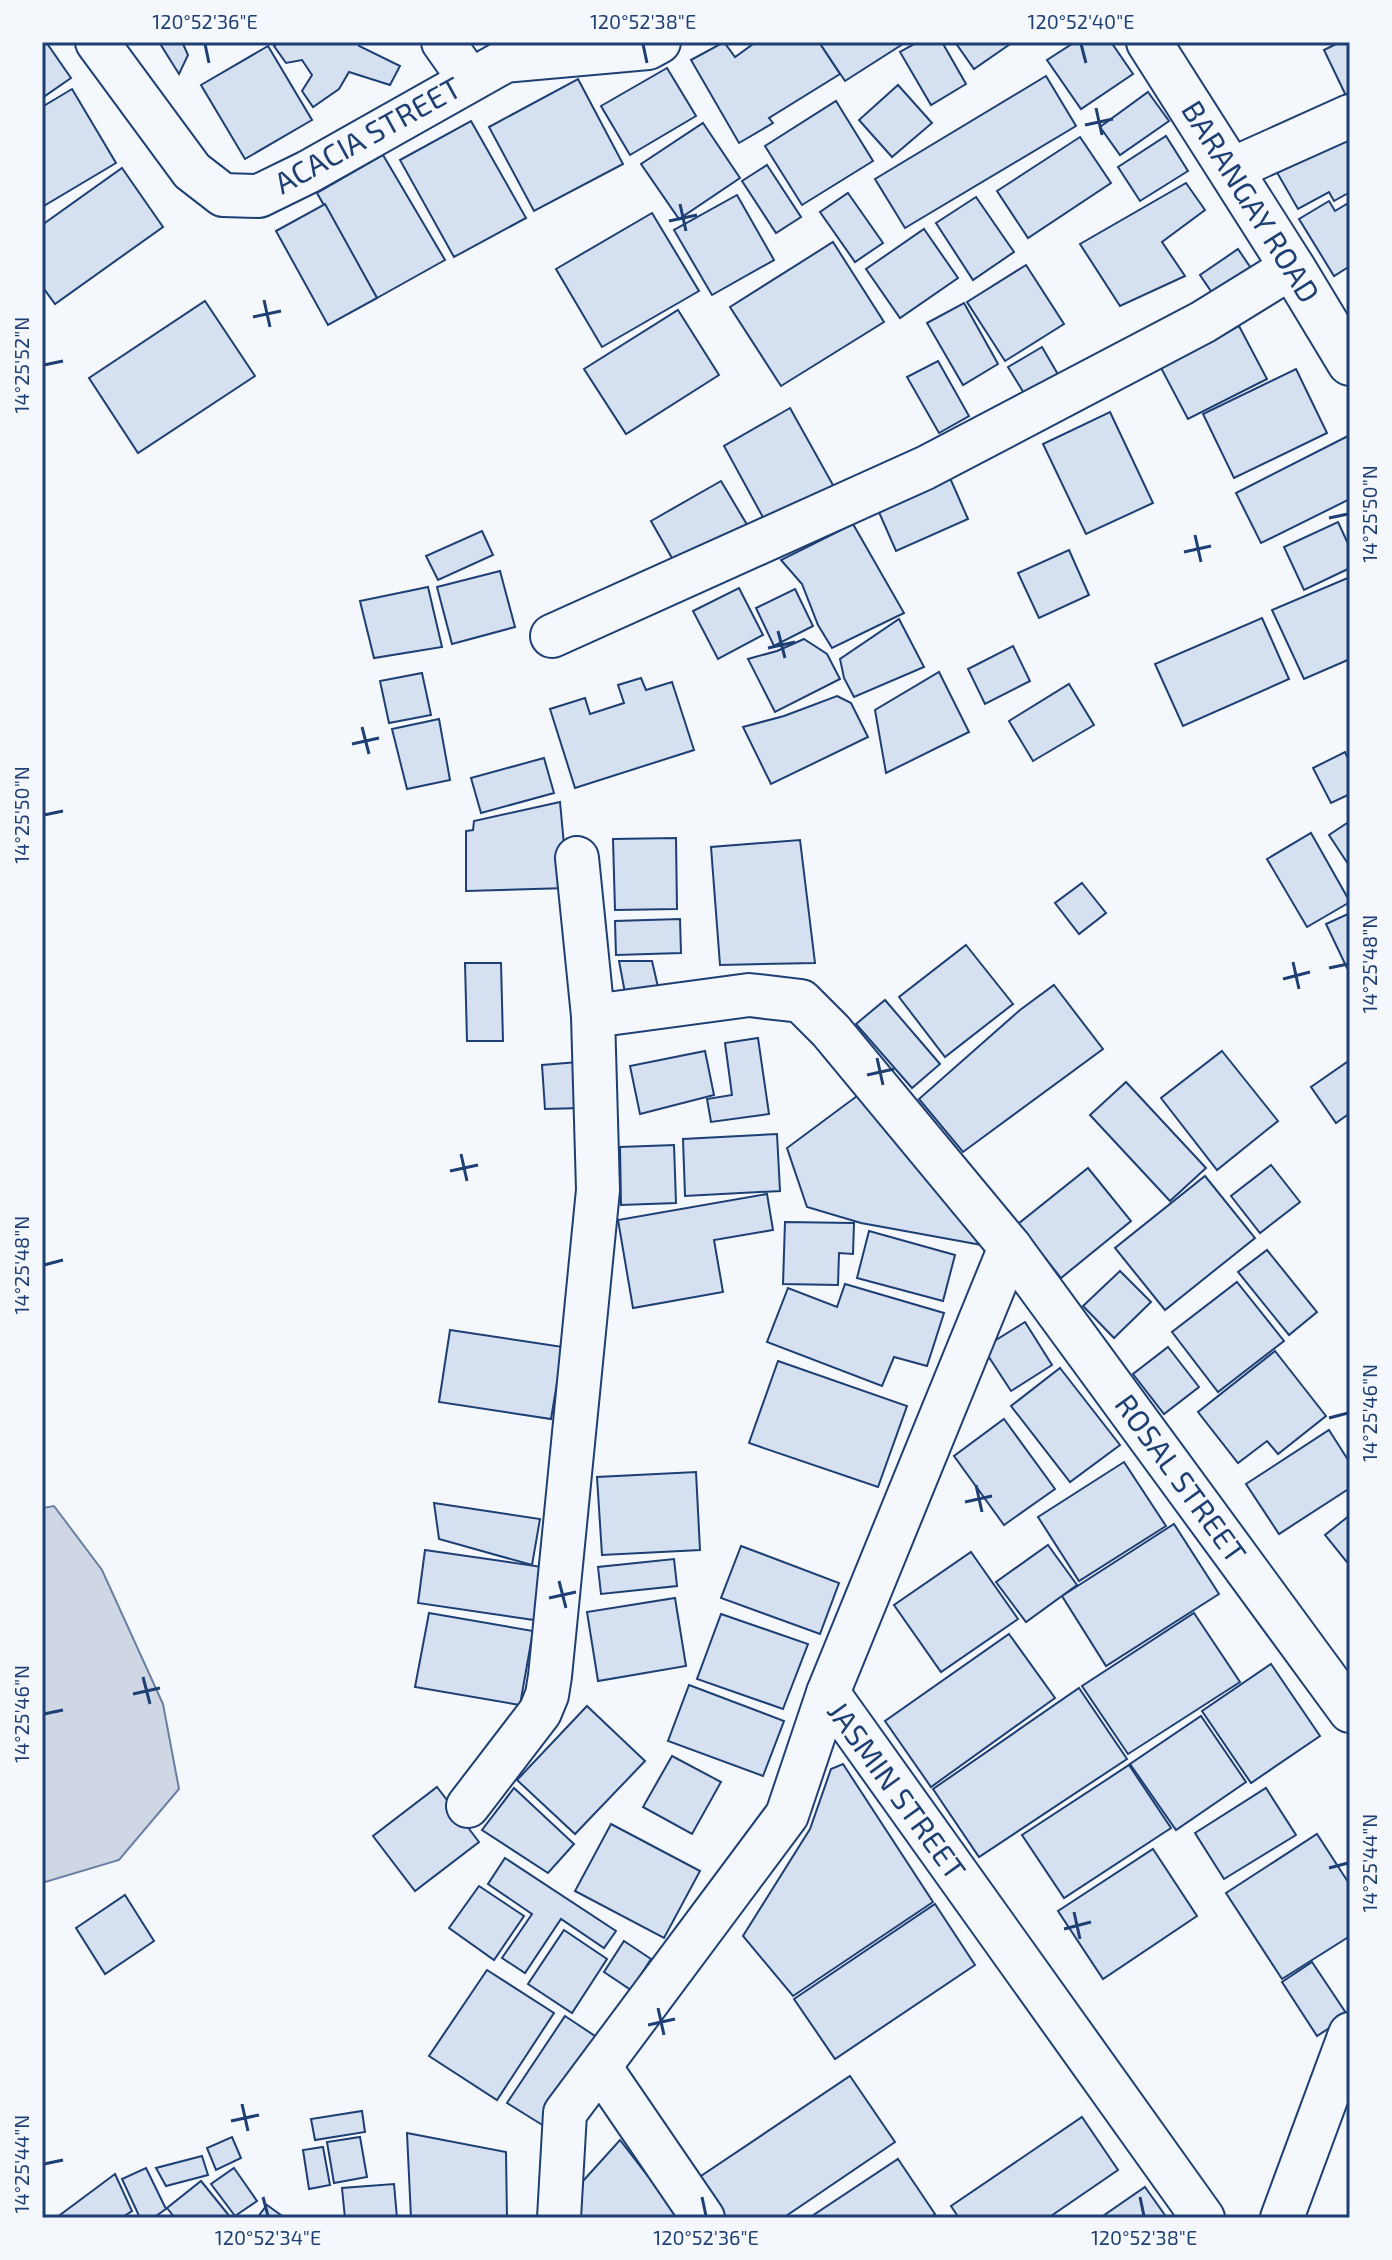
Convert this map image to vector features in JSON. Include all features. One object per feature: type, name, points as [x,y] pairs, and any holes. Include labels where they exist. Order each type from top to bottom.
[{"type":"street","name":"ACACIA STREET","points":[[97,42],[192,171],[223,195],[259,196],[308,172],[505,61],[648,48],[659,42]]},
{"type":"street","points":[[443,42],[470,80]]},
{"type":"street","name":"BARANGAY ROAD","points":[[1160,46],[1230,170],[1350,363]]},
{"type":"street","points":[[1230,170],[1350,116]]},
{"type":"street","points":[[552,636],[925,468],[1203,322],[1292,267]]},
{"type":"street","points":[[468,1806],[540,1712],[547,1695],[598,1190],[593,1016],[577,858]]},
{"type":"street","name":"ROSAL STREET","points":[[593,1016],[749,995],[801,1001],[831,1031],[1010,1247],[1350,1711]]},
{"type":"street","points":[[828,1693],[1010,1247]]},
{"type":"street","name":"JASMIN STREET","points":[[559,2218],[565,2113],[787,1815],[828,1693]]},
{"type":"street","name":"JASMIN STREET","points":[[828,1693],[1203,2218]]},
{"type":"street","points":[[1282,2218],[1350,2034]]},
{"type":"street","points":[[600,2067],[703,2218]]},
{"type":"shaded area","points":[[54,1506],[102,1570],[163,1704],[179,1789],[119,1860],[42,1883],[42,1508]]},
{"type":"building","points":[[42,42],[46,42],[71,78],[42,98]]},
{"type":"building","points":[[159,42],[184,42],[188,55],[179,74]]},
{"type":"building","points":[[280,42],[359,42],[359,46],[400,66],[390,85],[349,72],[339,89],[313,107],[302,91],[312,75],[302,60],[286,63],[274,46]]},
{"type":"building","points":[[724,42],[735,57],[756,42],[819,42],[840,74],[769,118],[773,123],[739,143],[691,60]]},
{"type":"building","points":[[819,42],[906,42],[845,81]]},
{"type":"building","points":[[918,42],[942,42],[966,84],[931,105],[900,52]]},
{"type":"building","points":[[955,42],[1013,42],[974,69]]},
{"type":"building","points":[[1075,42],[1111,42],[1133,74],[1081,109],[1047,60]]},
{"type":"building","points":[[1340,42],[1350,42],[1350,104],[1324,50]]},
{"type":"building","points":[[268,46],[312,120],[245,159],[201,85]]},
{"type":"building","points":[[667,68],[696,116],[630,155],[601,106]]},
{"type":"building","points":[[1046,76],[1076,126],[905,228],[875,179]]},
{"type":"building","points":[[578,79],[623,164],[534,211],[489,127]]},
{"type":"building","points":[[898,85],[932,123],[892,157],[859,120]]},
{"type":"building","points":[[72,89],[116,163],[42,207],[42,107]]},
{"type":"building","points":[[1148,92],[1169,121],[1120,155],[1100,127]]},
{"type":"building","points":[[836,101],[873,161],[802,205],[765,146]]},
{"type":"building","points":[[471,121],[526,218],[454,257],[400,160]]},
{"type":"building","points":[[703,123],[740,178],[679,219],[641,164]]},
{"type":"building","points":[[1350,127],[1350,192],[1334,201],[1329,192],[1298,209],[1275,169]]},
{"type":"building","points":[[1166,136],[1188,171],[1140,201],[1118,167]]},
{"type":"building","points":[[1080,137],[1111,183],[1028,238],[997,191]]},
{"type":"building","points":[[383,155],[445,260],[377,298],[317,193]]},
{"type":"building","points":[[767,165],[801,217],[776,233],[742,181]]},
{"type":"building","points":[[122,168],[163,227],[55,304],[42,286],[42,225]]},
{"type":"building","points":[[1186,183],[1205,210],[1162,242],[1185,276],[1120,306],[1080,244]]},
{"type":"building","points":[[848,193],[883,243],[855,262],[820,212]]},
{"type":"building","points":[[737,195],[774,260],[712,295],[674,230]]},
{"type":"building","points":[[976,197],[1014,252],[973,280],[936,223]]},
{"type":"building","points":[[1329,201],[1335,211],[1350,202],[1350,266],[1334,276],[1299,219]]},
{"type":"building","points":[[325,204],[377,298],[328,325],[276,231]]},
{"type":"building","points":[[652,213],[699,291],[602,347],[556,269]]},
{"type":"building","points":[[924,229],[958,278],[900,318],[866,269]]},
{"type":"building","points":[[833,242],[884,322],[781,386],[730,307]]},
{"type":"building","points":[[1238,249],[1257,277],[1219,303],[1200,275]]},
{"type":"building","points":[[1026,265],[1064,324],[1005,361],[967,302]]},
{"type":"building","points":[[205,301],[255,376],[138,453],[89,378]]},
{"type":"building","points":[[964,303],[998,364],[963,385],[927,323]]},
{"type":"building","points":[[678,310],[719,375],[626,434],[584,369]]},
{"type":"building","points":[[1239,326],[1267,379],[1188,419],[1160,366]]},
{"type":"building","points":[[1042,347],[1063,383],[1030,403],[1008,367]]},
{"type":"building","points":[[938,361],[969,416],[939,433],[907,377]]},
{"type":"building","points":[[1296,369],[1327,433],[1234,478],[1203,414]]},
{"type":"building","points":[[790,408],[838,494],[771,532],[724,446]]},
{"type":"building","points":[[1110,412],[1153,503],[1086,534],[1043,444]]},
{"type":"building","points":[[1350,435],[1350,499],[1261,543],[1236,493]]},
{"type":"building","points":[[950,478],[968,519],[896,551],[878,510]]},
{"type":"building","points":[[721,481],[752,533],[681,574],[651,521]]},
{"type":"building","points":[[1338,522],[1350,548],[1350,568],[1304,590],[1284,547]]},
{"type":"building","points":[[853,524],[904,613],[832,648],[818,625],[802,584],[781,560]]},
{"type":"building","points":[[482,531],[493,555],[438,580],[426,556]]},
{"type":"building","points":[[1069,550],[1089,595],[1039,618],[1018,573]]},
{"type":"building","points":[[500,571],[515,627],[452,644],[437,587]]},
{"type":"building","points":[[1350,577],[1350,659],[1304,679],[1272,610]]},
{"type":"building","points":[[428,587],[442,647],[374,658],[360,601]]},
{"type":"building","points":[[739,588],[763,635],[718,659],[693,611]]},
{"type":"building","points":[[795,589],[813,626],[774,646],[756,608]]},
{"type":"building","points":[[1262,618],[1289,679],[1183,726],[1155,664]]},
{"type":"building","points":[[899,619],[924,667],[854,697],[844,678],[840,659]]},
{"type":"building","points":[[804,639],[827,654],[840,679],[775,712],[748,659]]},
{"type":"building","points":[[1013,646],[1030,681],[985,704],[968,669]]},
{"type":"building","points":[[939,672],[969,732],[886,773],[875,710]]},
{"type":"building","points":[[422,673],[431,715],[389,723],[380,681]]},
{"type":"building","points":[[641,678],[646,690],[672,682],[694,750],[575,788],[550,709],[585,698],[590,714],[624,703],[618,685]]},
{"type":"building","points":[[1069,684],[1094,725],[1033,761],[1009,721]]},
{"type":"building","points":[[837,696],[851,703],[868,737],[771,784],[743,727]]},
{"type":"building","points":[[439,719],[450,780],[407,789],[392,729]]},
{"type":"building","points":[[1345,752],[1350,763],[1350,794],[1331,803],[1313,768]]},
{"type":"building","points":[[544,758],[554,793],[481,813],[471,778]]},
{"type":"building","points":[[560,802],[568,888],[466,891],[466,831],[473,830],[474,821]]},
{"type":"building","points":[[1350,821],[1350,867],[1329,835]]},
{"type":"building","points":[[1311,833],[1350,902],[1307,927],[1267,859]]},
{"type":"building","points":[[676,838],[677,909],[615,910],[613,839]]},
{"type":"building","points":[[800,840],[815,963],[720,965],[711,847]]},
{"type":"building","points":[[1082,883],[1106,913],[1079,934],[1055,903]]},
{"type":"building","points":[[1350,913],[1350,967],[1347,968],[1326,924]]},
{"type":"building","points":[[680,919],[681,953],[616,955],[615,921]]},
{"type":"building","points":[[966,945],[1013,1004],[945,1057],[899,997]]},
{"type":"building","points":[[619,961],[652,961],[658,987],[625,993]]},
{"type":"building","points":[[465,963],[501,963],[503,1041],[467,1041]]},
{"type":"building","points":[[1054,985],[1103,1049],[963,1152],[919,1099],[1020,1010]]},
{"type":"building","points":[[885,1000],[940,1064],[912,1088],[856,1024]]},
{"type":"building","points":[[758,1038],[769,1114],[711,1122],[707,1099],[732,1095],[725,1043]]},
{"type":"building","points":[[705,1051],[714,1095],[640,1114],[630,1066]]},
{"type":"building","points":[[1222,1051],[1278,1121],[1217,1170],[1161,1098]]},
{"type":"building","points":[[1350,1060],[1350,1113],[1336,1123],[1311,1087]]},
{"type":"building","points":[[578,1062],[581,1108],[545,1109],[542,1065]]},
{"type":"building","points":[[1126,1082],[1206,1168],[1170,1201],[1090,1115]]},
{"type":"building","points":[[857,1096],[987,1246],[861,1223],[807,1207],[787,1148]]},
{"type":"building","points":[[777,1134],[780,1191],[685,1196],[683,1139]]},
{"type":"building","points":[[674,1145],[676,1203],[621,1205],[620,1147]]},
{"type":"building","points":[[1271,1165],[1300,1202],[1260,1233],[1231,1196]]},
{"type":"building","points":[[1088,1168],[1131,1221],[1061,1278],[1018,1224]]},
{"type":"building","points":[[1205,1176],[1255,1238],[1165,1310],[1115,1248]]},
{"type":"building","points":[[767,1194],[773,1230],[714,1240],[723,1292],[633,1308],[618,1220]]},
{"type":"building","points":[[785,1222],[854,1223],[853,1254],[839,1253],[838,1285],[783,1284]]},
{"type":"building","points":[[869,1231],[955,1255],[943,1301],[857,1278]]},
{"type":"building","points":[[1267,1250],[1317,1312],[1289,1335],[1238,1272]]},
{"type":"building","points":[[1120,1271],[1151,1302],[1114,1338],[1083,1306]]},
{"type":"building","points":[[1237,1282],[1284,1341],[1218,1392],[1172,1332]]},
{"type":"building","points":[[845,1284],[944,1313],[927,1366],[894,1357],[882,1386],[767,1342],[788,1288],[837,1307]]},
{"type":"building","points":[[1025,1322],[1052,1365],[1011,1391],[983,1348]]},
{"type":"building","points":[[450,1330],[563,1347],[551,1419],[439,1402]]},
{"type":"building","points":[[1168,1347],[1199,1387],[1164,1414],[1133,1374]]},
{"type":"building","points":[[1275,1351],[1326,1416],[1278,1454],[1267,1441],[1238,1463],[1198,1412]]},
{"type":"building","points":[[778,1361],[907,1406],[878,1487],[749,1443]]},
{"type":"building","points":[[1060,1368],[1120,1445],[1070,1482],[1011,1406]]},
{"type":"building","points":[[1004,1419],[1055,1489],[1004,1525],[954,1456]]},
{"type":"building","points":[[1329,1430],[1350,1463],[1350,1488],[1279,1534],[1246,1484]]},
{"type":"building","points":[[1124,1462],[1166,1526],[1079,1581],[1038,1517]]},
{"type":"building","points":[[696,1472],[700,1550],[602,1555],[597,1477]]},
{"type":"building","points":[[434,1503],[540,1519],[532,1565],[439,1539]]},
{"type":"building","points":[[1350,1515],[1350,1566],[1325,1535]]},
{"type":"building","points":[[1174,1524],[1219,1594],[1106,1666],[1062,1596]]},
{"type":"building","points":[[1048,1545],[1077,1585],[1026,1622],[996,1582]]},
{"type":"building","points":[[741,1546],[839,1583],[820,1634],[721,1598]]},
{"type":"building","points":[[425,1550],[549,1568],[541,1621],[418,1603]]},
{"type":"building","points":[[971,1552],[1018,1619],[941,1672],[894,1605]]},
{"type":"building","points":[[674,1559],[677,1586],[601,1594],[598,1567]]},
{"type":"building","points":[[675,1598],[686,1666],[598,1681],[587,1612]]},
{"type":"building","points":[[429,1613],[533,1631],[520,1705],[415,1687]]},
{"type":"building","points":[[1194,1613],[1240,1682],[1128,1754],[1082,1686]]},
{"type":"building","points":[[721,1614],[808,1644],[783,1709],[697,1679]]},
{"type":"building","points":[[1009,1634],[1055,1698],[931,1787],[885,1721]]},
{"type":"building","points":[[1271,1664],[1320,1736],[1251,1783],[1202,1711]]},
{"type":"building","points":[[689,1685],[784,1721],[763,1776],[668,1741]]},
{"type":"building","points":[[1079,1688],[1127,1759],[979,1857],[933,1789]]},
{"type":"building","points":[[587,1706],[645,1761],[575,1834],[517,1780]]},
{"type":"building","points":[[1201,1716],[1246,1782],[1176,1830],[1130,1764]]},
{"type":"building","points":[[672,1756],[721,1782],[692,1834],[643,1807]]},
{"type":"building","points":[[843,1764],[933,1902],[793,1996],[743,1936],[810,1829],[831,1769]]},
{"type":"building","points":[[1129,1765],[1171,1828],[1064,1898],[1022,1835]]},
{"type":"building","points":[[437,1787],[479,1842],[415,1891],[373,1836]]},
{"type":"building","points":[[514,1788],[574,1844],[548,1873],[482,1830]]},
{"type":"building","points":[[1266,1788],[1296,1835],[1224,1879],[1195,1833]]},
{"type":"building","points":[[611,1824],[700,1871],[664,1938],[575,1891]]},
{"type":"building","points":[[1317,1834],[1350,1885],[1350,1936],[1282,1979],[1226,1893]]},
{"type":"building","points":[[1153,1849],[1197,1916],[1103,1979],[1058,1911]]},
{"type":"building","points":[[505,1858],[616,1931],[604,1948],[561,1919],[525,1973],[502,1958],[532,1914],[488,1884]]},
{"type":"building","points":[[479,1886],[524,1916],[494,1960],[449,1928]]},
{"type":"building","points":[[125,1895],[154,1941],[105,1974],[76,1928]]},
{"type":"building","points":[[935,1904],[975,1965],[835,2059],[794,1999]]},
{"type":"building","points":[[564,1930],[607,1959],[572,2013],[528,1984]]},
{"type":"building","points":[[624,1941],[651,1959],[631,1990],[604,1972]]},
{"type":"building","points":[[1312,1962],[1348,2016],[1317,2036],[1282,1982]]},
{"type":"building","points":[[487,1970],[554,2013],[497,2100],[429,2056]]},
{"type":"building","points":[[565,2016],[601,2040],[544,2126],[507,2103]]},
{"type":"building","points":[[850,2076],[895,2142],[783,2218],[717,2218],[692,2182]]},
{"type":"building","points":[[362,2111],[365,2132],[315,2140],[311,2119]]},
{"type":"building","points":[[1082,2117],[1118,2170],[1048,2218],[959,2218],[951,2206]]},
{"type":"building","points":[[407,2133],[506,2152],[507,2218],[411,2218]]},
{"type":"building","points":[[232,2137],[241,2158],[216,2170],[207,2148]]},
{"type":"building","points":[[360,2137],[367,2177],[334,2183],[327,2142]]},
{"type":"building","points":[[620,2140],[680,2218],[579,2218],[583,2181]]},
{"type":"building","points":[[323,2147],[330,2185],[309,2189],[303,2150]]},
{"type":"building","points":[[202,2156],[208,2175],[166,2186],[156,2168]]},
{"type":"building","points":[[898,2159],[935,2214],[930,2218],[809,2218]]},
{"type":"building","points":[[146,2168],[166,2209],[153,2218],[140,2218],[122,2179]]},
{"type":"building","points":[[234,2168],[257,2201],[235,2216],[211,2184]]},
{"type":"building","points":[[115,2174],[132,2211],[121,2218],[62,2218],[60,2215]]},
{"type":"building","points":[[201,2181],[231,2218],[175,2218],[167,2208]]},
{"type":"building","points":[[394,2184],[397,2218],[345,2218],[342,2188]]},
{"type":"building","points":[[1145,2187],[1167,2218],[1100,2218]]},
{"type":"building","points":[[267,2205],[285,2218],[257,2218]]}]
